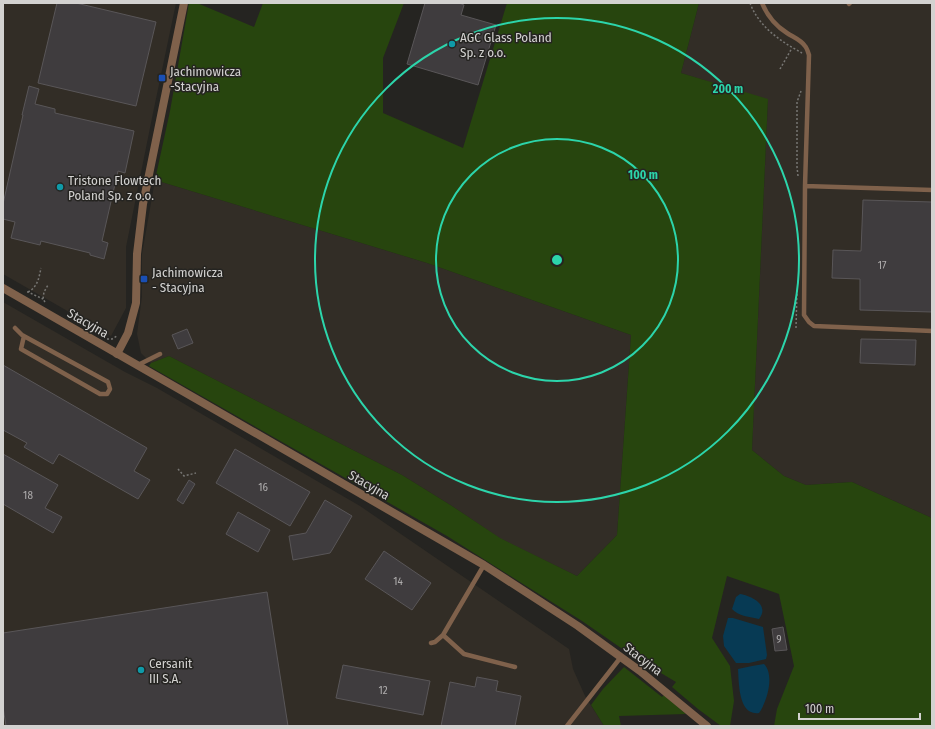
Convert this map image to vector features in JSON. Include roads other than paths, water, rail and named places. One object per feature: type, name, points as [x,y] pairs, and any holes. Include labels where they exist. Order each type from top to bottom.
[{"type":"street","points":[[117,354],[128,333],[136,304],[137,254],[143,204],[184,3]]},
{"type":"street","name":"Stacyjna","points":[[3,288],[484,565],[578,626],[621,657],[707,726]]},
{"type":"lane","points":[[762,3],[773,21],[806,46],[809,55],[805,186],[804,315],[814,326],[932,331]]},
{"type":"lane","points":[[805,186],[932,190]]},
{"type":"lane","points":[[15,328],[24,336],[108,382],[110,389],[106,394],[100,394],[21,349],[24,336]]},
{"type":"lane","points":[[138,365],[160,354]]},
{"type":"lane","points":[[431,643],[435,642],[443,635],[484,565]]},
{"type":"lane","points":[[443,635],[464,654],[515,666]]},
{"type":"lane","points":[[567,726],[621,657]]},
{"type":"water","points":[[740,594],[754,599],[761,605],[762,614],[759,619],[741,615],[732,609],[736,597]]},
{"type":"water","points":[[728,618],[733,618],[763,627],[767,655],[766,659],[749,663],[736,663],[724,646],[723,636]]},
{"type":"water","points":[[764,664],[769,675],[769,688],[765,702],[759,713],[752,713],[743,704],[738,669]]},
{"type":"place","name":"AGC Glass Poland Sp. z o.o.","points":[[452,44]]},
{"type":"place","name":"Jachimowicza -Stacyjna","points":[[162,78]]},
{"type":"place","name":"Tristone Flowtech Poland Sp. z o.o.","points":[[60,187]]},
{"type":"place","name":"Jachimowicza - Stacyjna","points":[[144,279]]},
{"type":"place","name":"Cersanit III S.A.","points":[[141,670]]}]
